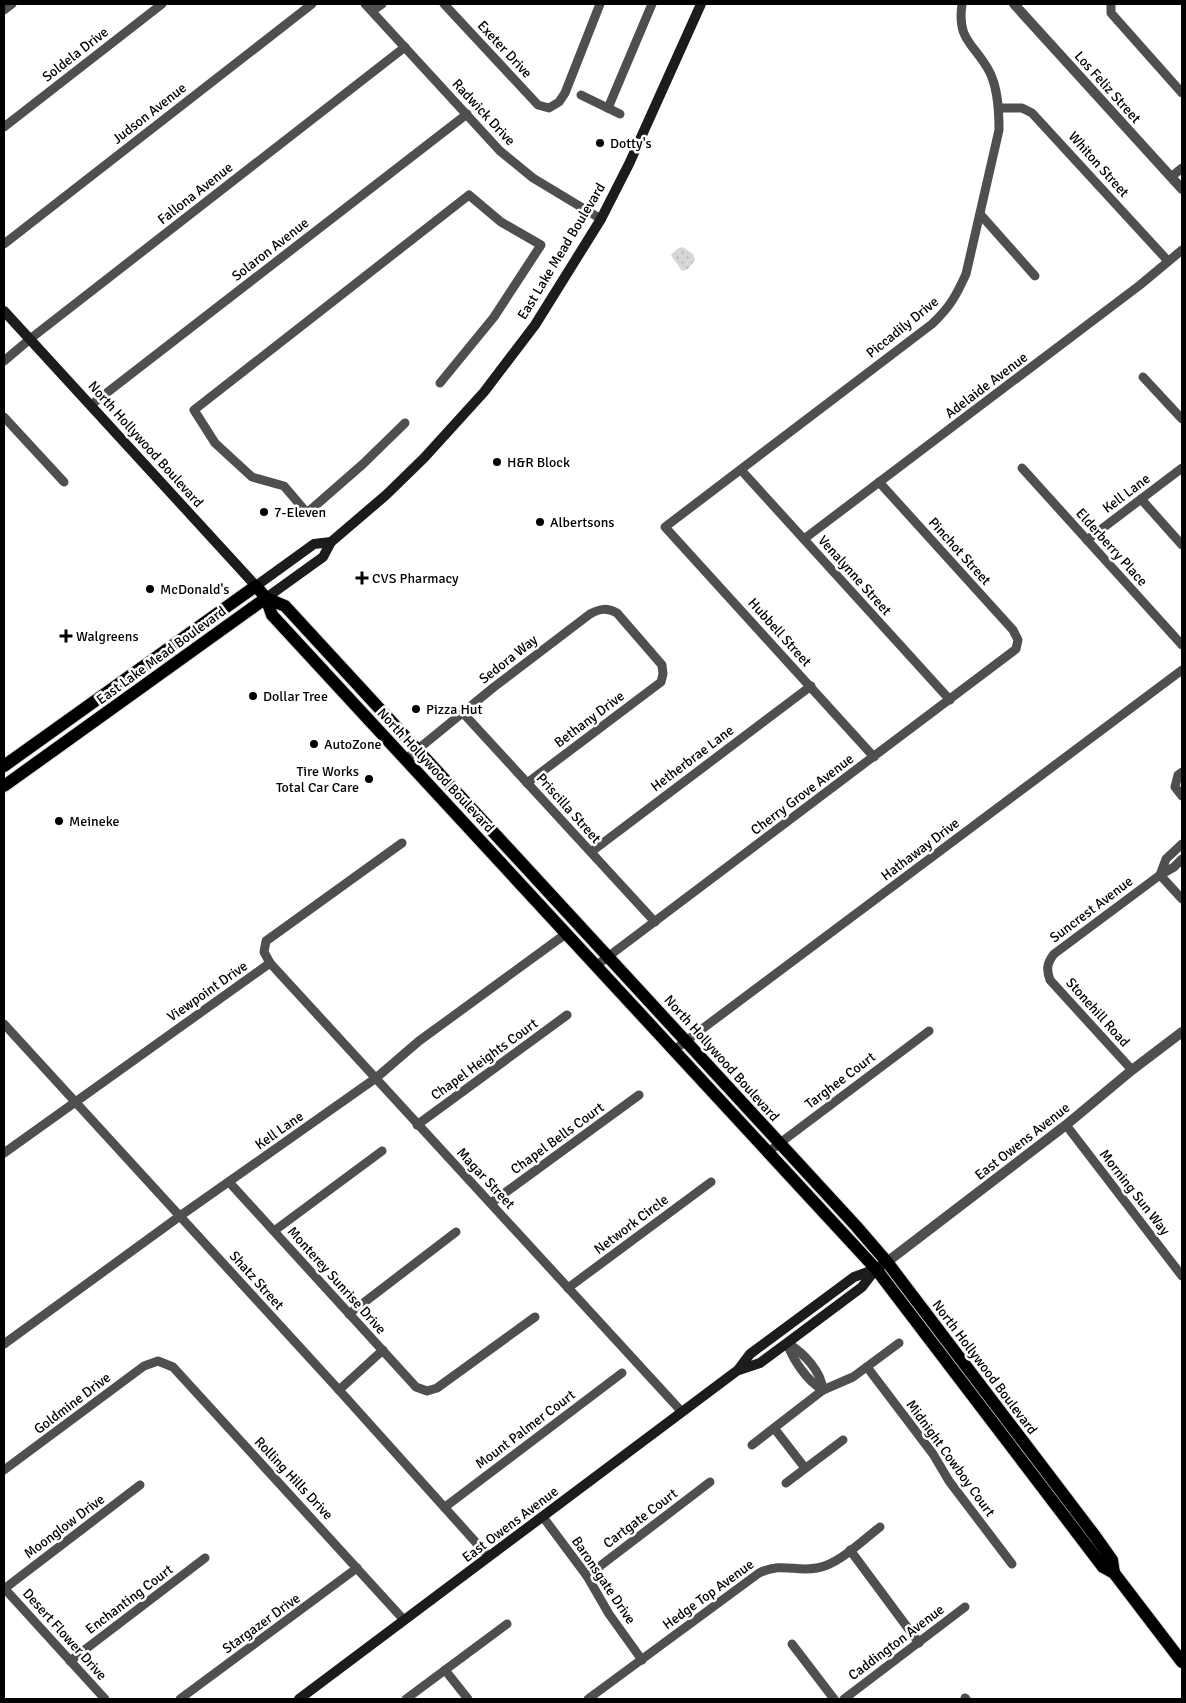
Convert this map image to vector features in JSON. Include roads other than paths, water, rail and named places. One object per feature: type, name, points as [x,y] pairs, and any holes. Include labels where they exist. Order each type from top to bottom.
[{"type":"main road","name":"East Lake Mead Boulevard","points":[[4,786],[323,556],[331,542],[417,465],[484,392],[535,326],[601,219],[701,4]]},
{"type":"main road","name":"North Hollywood Boulevard","points":[[4,310],[256,586],[266,598],[272,615],[768,1152],[881,1266],[1095,1536],[1112,1560],[1114,1573],[1180,1655]]},
{"type":"main road","name":"East Lake Mead Boulevard","points":[[4,766],[314,544],[331,542]]},
{"type":"main road","name":"North Hollywood Boulevard","points":[[266,598],[283,605],[686,1041],[856,1226],[881,1266]]},
{"type":"main road","points":[[91,724],[94,714],[129,687],[136,671]]},
{"type":"main road","points":[[341,690],[353,680]]},
{"type":"main road","points":[[23,772],[23,766],[37,754],[41,747],[42,738]]},
{"type":"main road","name":"East Owens Avenue","points":[[738,1370],[760,1363],[862,1287],[881,1266]]},
{"type":"main road","name":"East Owens Avenue","points":[[299,1699],[738,1370],[750,1354],[854,1277],[881,1266]]},
{"type":"street","points":[[4,10],[12,4]]},
{"type":"street","name":"Soldela Drive","points":[[4,127],[162,4]]},
{"type":"street","name":"Judson Avenue","points":[[4,244],[312,4]]},
{"type":"street","name":"Radwick Drive","points":[[366,4],[500,150],[533,178],[601,219]]},
{"type":"street","points":[[372,11],[382,4]]},
{"type":"street","name":"Exeter Drive","points":[[444,4],[538,105],[549,108],[559,102],[564,93],[600,4]]},
{"type":"street","points":[[608,108],[652,4]]},
{"type":"street","name":"Piccadily Drive","points":[[665,527],[932,324],[949,307],[958,292],[966,274],[1000,130],[999,108],[993,80],[988,69],[964,37],[960,26],[962,4]]},
{"type":"street","name":"Los Feliz Street","points":[[1014,4],[1182,187]]},
{"type":"street","points":[[1110,4],[1112,13],[1182,93]]},
{"type":"street","name":"Fallona Avenue","points":[[4,361],[405,47]]},
{"type":"street","points":[[582,95],[620,114]]},
{"type":"street","name":"Whiton Street","points":[[999,108],[1022,108],[1032,113],[1168,261]]},
{"type":"street","name":"Solaron Avenue","points":[[91,405],[467,114]]},
{"type":"street","points":[[1171,177],[1182,168]]},
{"type":"street","points":[[405,423],[363,464],[307,513],[284,486],[252,477],[215,443],[194,410],[469,195],[501,222],[541,245],[494,317],[440,383]]},
{"type":"street","points":[[980,214],[1036,276]]},
{"type":"street","name":"Adelaide Avenue","points":[[804,539],[1140,285],[1182,250]]},
{"type":"street","points":[[1143,377],[1182,419]]},
{"type":"street","points":[[4,417],[64,482]]},
{"type":"street","name":"Elderberry Place","points":[[1022,468],[1182,645]]},
{"type":"street","name":"Kell Lane","points":[[1087,540],[1182,468]]},
{"type":"street","name":"Venalynne Street","points":[[741,470],[950,700]]},
{"type":"street","name":"Pinchot Street","points":[[879,482],[1013,630],[1018,640]]},
{"type":"street","points":[[1141,499],[1182,545]]},
{"type":"street","name":"Hubbell Street","points":[[665,527],[874,757]]},
{"type":"street","name":"Sedora Way","points":[[406,760],[494,687],[590,614],[599,609],[609,609]]},
{"type":"street","name":"Bethany Drive","points":[[527,783],[661,682],[663,674],[662,665],[617,613],[609,609]]},
{"type":"street","name":"Cherry Grove Avenue","points":[[597,965],[950,700],[1016,649],[1018,640]]},
{"type":"street","name":"Hathaway Drive","points":[[674,1050],[1182,670]]},
{"type":"street","name":"Hetherbrae Lane","points":[[591,852],[811,686]]},
{"type":"street","name":"Priscilla Street","points":[[463,712],[655,922]]},
{"type":"street","points":[[1180,774],[1175,787],[1182,796]]},
{"type":"street","points":[[270,963],[264,952],[266,941],[402,843]]},
{"type":"street","name":"Suncrest Avenue","points":[[1160,875],[1166,860],[1182,844]]},
{"type":"street","name":"Suncrest Avenue","points":[[1047,970],[1049,961],[1054,954],[1160,875],[1174,867],[1182,859]]},
{"type":"street","points":[[1160,875],[1182,899]]},
{"type":"street","name":"Kell Lane","points":[[4,1344],[180,1216],[376,1078],[419,1041],[567,933]]},
{"type":"street","name":"Magar Street","points":[[270,963],[682,1412]]},
{"type":"street","name":"Viewpoint Drive","points":[[4,1153],[270,963]]},
{"type":"street","name":"Stonehill Road","points":[[1047,970],[1050,980],[1132,1070]]},
{"type":"street","name":"Chapel Heights Court","points":[[417,1125],[567,1015]]},
{"type":"street","name":"Shatz Street","points":[[4,1024],[489,1557]]},
{"type":"street","name":"Targhee Court","points":[[768,1152],[929,1030]]},
{"type":"street","name":"East Owens Avenue","points":[[881,1266],[1066,1125],[1132,1070],[1182,1032]]},
{"type":"street","name":"Chapel Bells Court","points":[[491,1204],[639,1095]]},
{"type":"street","name":"Morning Sun Way","points":[[1066,1125],[1182,1276]]},
{"type":"street","points":[[274,1231],[382,1151]]},
{"type":"street","name":"Monterey Sunrise Drive","points":[[229,1182],[416,1387],[427,1391],[437,1388],[535,1317]]},
{"type":"street","name":"Network Circle","points":[[568,1288],[711,1182]]},
{"type":"street","points":[[349,1314],[456,1232]]},
{"type":"street","points":[[787,1343],[792,1356],[814,1385],[823,1390]]},
{"type":"street","points":[[752,1445],[823,1390],[853,1377],[899,1343]]},
{"type":"street","points":[[339,1390],[383,1350]]},
{"type":"street","name":"Goldmine Drive","points":[[4,1470],[144,1366],[158,1360]]},
{"type":"street","name":"Rolling Hills Drive","points":[[158,1360],[173,1367],[404,1620]]},
{"type":"street","name":"Midnight Cowboy Court","points":[[866,1367],[933,1454],[949,1481],[1012,1564]]},
{"type":"street","name":"Mount Palmer Court","points":[[445,1507],[622,1373]]},
{"type":"street","points":[[774,1428],[805,1468]]},
{"type":"street","points":[[786,1483],[844,1440]]},
{"type":"street","name":"Cartgate Court","points":[[586,1576],[710,1482]]},
{"type":"street","name":"Moonglow Drive","points":[[4,1589],[140,1485]]},
{"type":"street","name":"Baronsgate Drive","points":[[543,1517],[586,1576],[609,1614],[642,1660]]},
{"type":"street","name":"Hedge Top Avenue","points":[[588,1699],[759,1573],[781,1566],[806,1570],[820,1568],[832,1563],[880,1527]]},
{"type":"street","points":[[850,1550],[919,1642]]},
{"type":"street","name":"Enchanting Court","points":[[70,1661],[204,1558]]},
{"type":"street","name":"Stargazer Drive","points":[[180,1699],[357,1568]]},
{"type":"street","name":"Desert Flower Drive","points":[[4,1589],[105,1699]]},
{"type":"street","name":"Caddington Avenue","points":[[844,1699],[966,1607]]},
{"type":"street","points":[[406,1699],[507,1624]]},
{"type":"street","points":[[792,1644],[834,1699]]},
{"type":"street","points":[[445,1670],[468,1699]]},
{"type":"place","name":"Dotty's","points":[[600,143]]},
{"type":"place","name":"H&R Block","points":[[497,462]]},
{"type":"place","name":"7-Eleven","points":[[264,512]]},
{"type":"place","name":"Albertsons","points":[[540,522]]},
{"type":"place","name":"CVS Pharmacy","points":[[362,578]]},
{"type":"place","name":"McDonald's","points":[[150,589]]},
{"type":"place","name":"Walgreens","points":[[66,636]]},
{"type":"place","name":"Dollar Tree","points":[[253,696]]},
{"type":"place","name":"Pizza Hut","points":[[416,709]]},
{"type":"place","name":"AutoZone","points":[[314,744]]},
{"type":"place","name":"Tire Works Total Car Care","points":[[369,779]]},
{"type":"place","name":"Meineke","points":[[59,821]]}]
